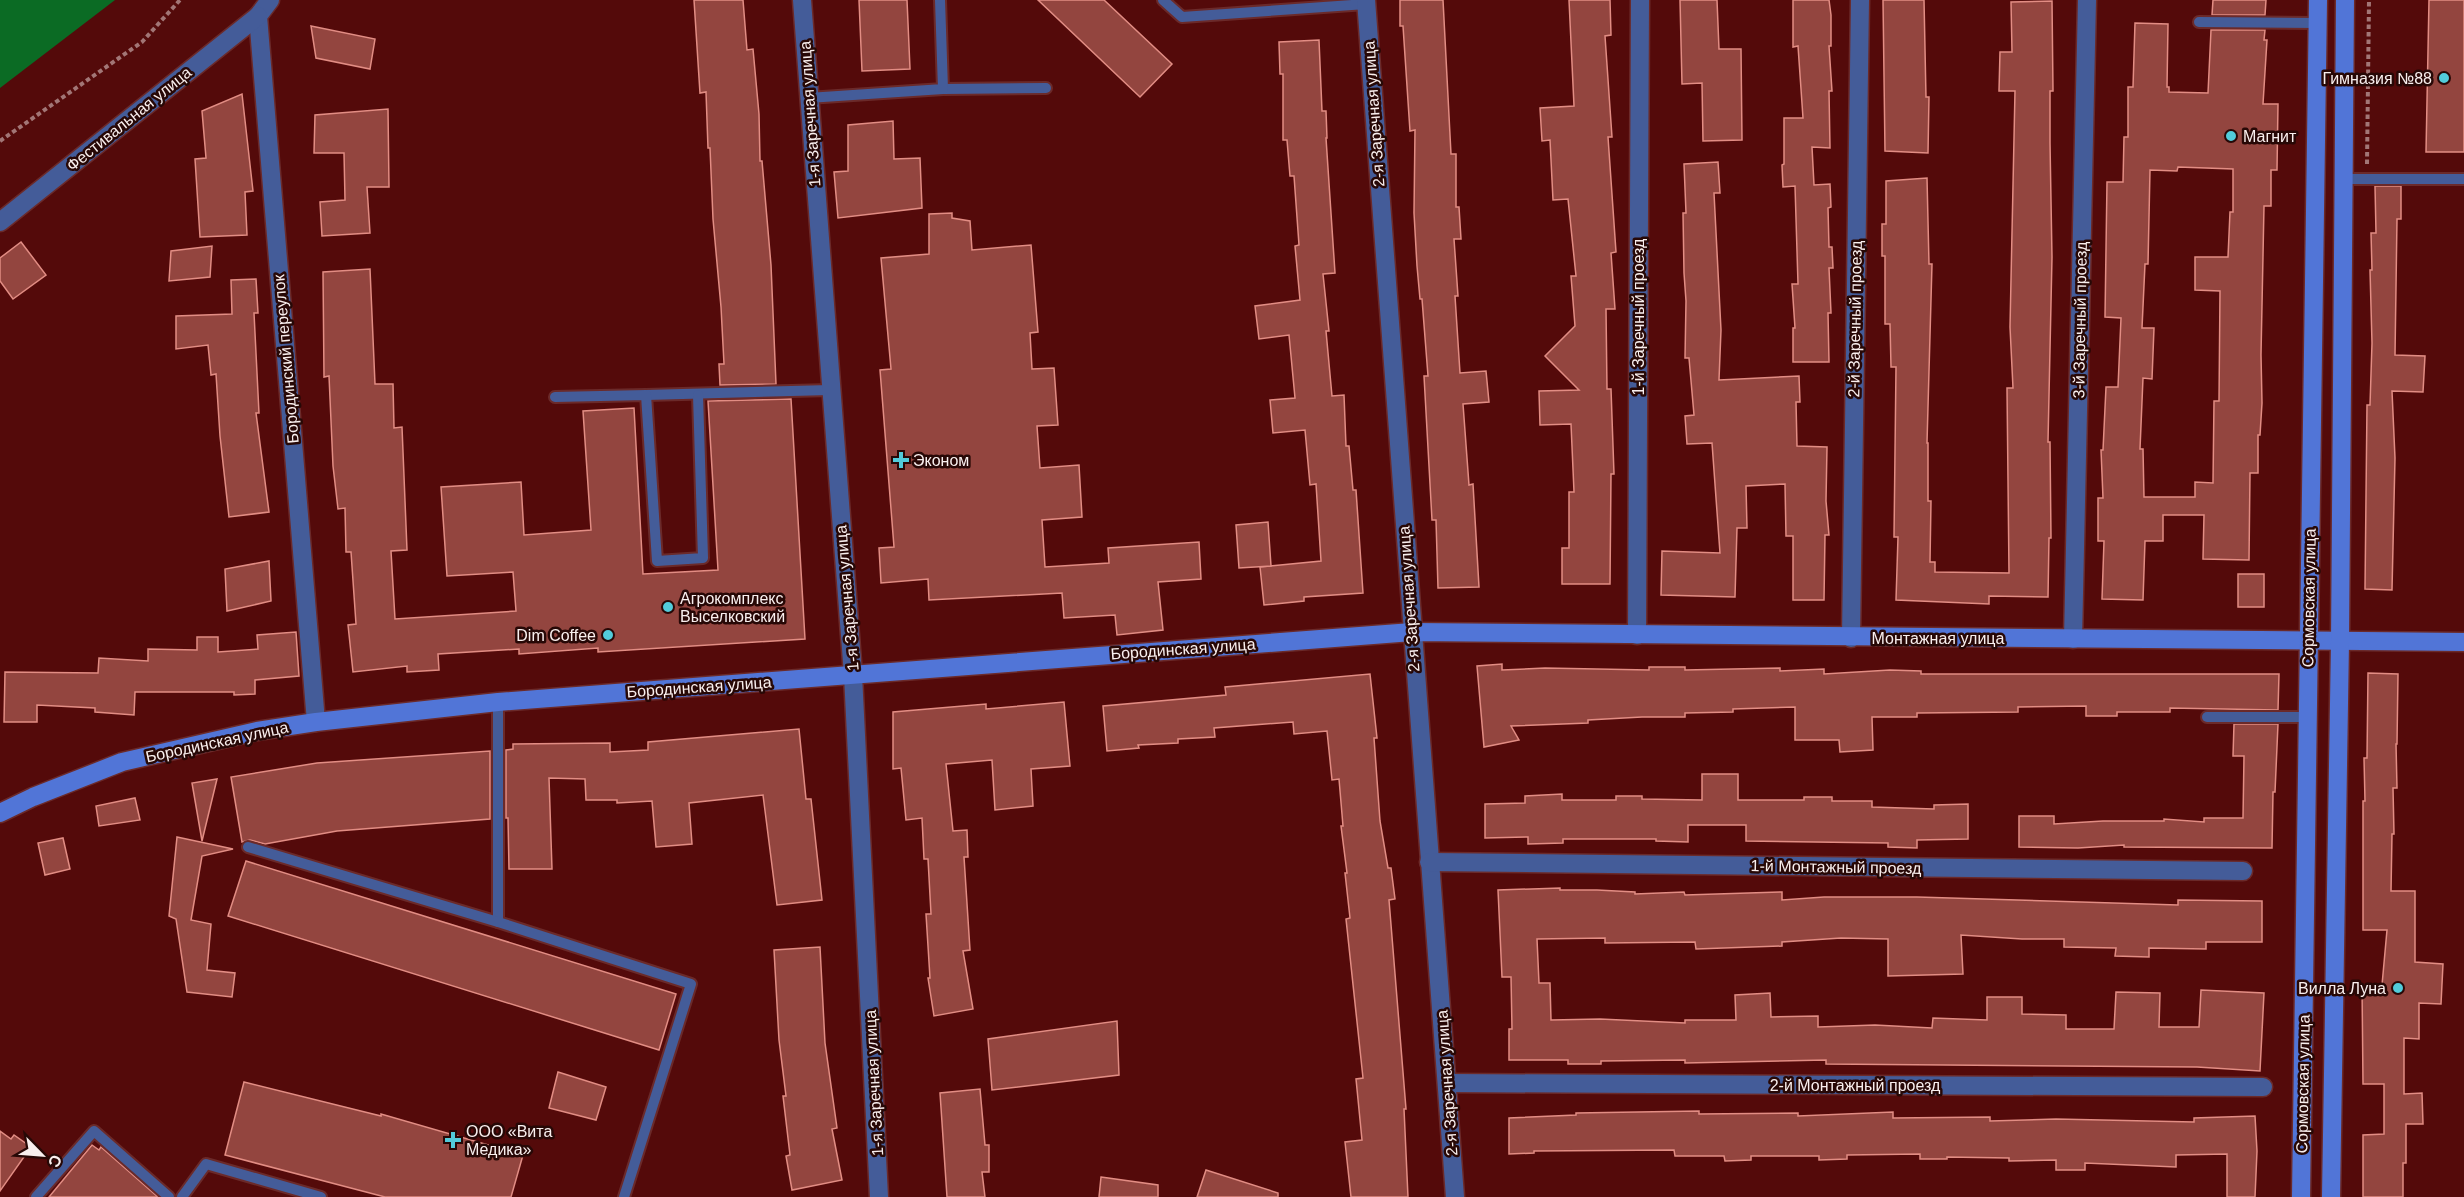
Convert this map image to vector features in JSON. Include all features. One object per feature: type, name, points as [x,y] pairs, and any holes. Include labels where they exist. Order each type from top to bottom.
[{"type":"main road","name":"Сормовская улица","points":[[2301,1197],[2318,0]]},
{"type":"main road","name":"Сормовская улица","points":[[2331,1197],[2340,642],[2345,0]]},
{"type":"main road","name":"Монтажная улица","points":[[1412,632],[1851,638],[2464,642]]},
{"type":"main road","name":"Бородинская улица","points":[[0,813],[33,797],[122,762],[257,731],[315,722],[498,702],[1412,632]]},
{"type":"street","points":[[258,16],[270,0]]},
{"type":"street","name":"1-я Заречная улица","points":[[802,0],[853,675],[879,1197]]},
{"type":"street","name":"1-й Заречный проезд","points":[[1637,635],[1640,0]]},
{"type":"street","name":"2-й Заречный проезд","points":[[1851,638],[1860,0]]},
{"type":"street","name":"3-й Заречный проезд","points":[[2073,639],[2087,0]]},
{"type":"street","name":"2-я Заречная улица","points":[[1366,2],[1455,1197]]},
{"type":"street","name":"Фестивальная улица","points":[[0,222],[258,16]]},
{"type":"street","name":"Бородинский переулок","points":[[258,16],[315,722]]},
{"type":"street","name":"1-й Монтажный проезд","points":[[1429,862],[2243,871]]},
{"type":"street","name":"2-й Монтажный проезд","points":[[1448,1083],[2263,1087]]},
{"type":"lane","points":[[940,0],[943,89]]},
{"type":"lane","points":[[1163,0],[1182,17],[1366,2]]},
{"type":"lane","points":[[2199,22],[2318,23]]},
{"type":"lane","points":[[808,98],[943,89],[1046,88]]},
{"type":"lane","points":[[2342,179],[2464,179]]},
{"type":"lane","points":[[555,397],[830,390]]},
{"type":"lane","points":[[646,395],[657,561],[703,558],[698,394]]},
{"type":"lane","points":[[498,702],[498,922]]},
{"type":"lane","points":[[2207,717],[2308,717]]},
{"type":"lane","points":[[248,847],[498,922],[691,984],[624,1197]]},
{"type":"lane","points":[[36,1197],[94,1131],[169,1197]]},
{"type":"lane","points":[[182,1197],[206,1164],[321,1197]]},
{"type":"path","points":[[0,141],[142,42],[180,0]]},
{"type":"shaded area","points":[[0,0],[115,0],[0,88]]},
{"type":"building","points":[[694,0],[743,0],[747,50],[753,49],[759,114],[760,161],[762,161],[771,265],[776,384],[720,385],[719,364],[724,364],[721,307],[713,219],[710,148],[708,148],[706,92],[700,93]]},
{"type":"building","points":[[859,0],[907,0],[910,69],[862,71]]},
{"type":"building","points":[[1038,0],[1104,0],[1172,64],[1140,97]]},
{"type":"building","points":[[1400,0],[1443,0],[1451,154],[1456,154],[1456,207],[1459,207],[1461,239],[1454,239],[1460,373],[1486,371],[1489,402],[1463,404],[1469,485],[1473,484],[1479,587],[1438,588],[1436,520],[1432,520],[1424,376],[1428,376],[1414,213],[1415,130],[1410,131],[1403,26],[1400,26]]},
{"type":"building","points":[[1569,0],[1610,0],[1611,35],[1605,36],[1612,137],[1608,137],[1616,252],[1611,253],[1615,309],[1606,309],[1607,389],[1611,389],[1614,474],[1611,474],[1610,584],[1562,584],[1562,548],[1569,548],[1569,492],[1574,492],[1571,424],[1540,425],[1539,391],[1579,390],[1545,356],[1575,326],[1571,276],[1576,276],[1568,199],[1553,200],[1550,140],[1542,141],[1540,108],[1574,106]]},
{"type":"building","points":[[1680,0],[1717,0],[1719,49],[1741,49],[1742,140],[1703,141],[1702,83],[1682,84]]},
{"type":"building","points":[[1793,0],[1829,0],[1831,15],[1830,148],[1812,147],[1814,185],[1830,184],[1829,247],[1832,247],[1833,268],[1829,268],[1831,313],[1828,313],[1829,362],[1793,362],[1793,328],[1795,328],[1792,284],[1798,284],[1795,186],[1783,187],[1782,165],[1784,164],[1784,118],[1803,118],[1798,46],[1793,47]]},
{"type":"building","points":[[1883,0],[1924,0],[1926,97],[1929,97],[1928,153],[1885,151]]},
{"type":"building","points":[[2213,0],[2266,0],[2265,15],[2212,15]]},
{"type":"building","name":"Гимназия №88","points":[[2429,0],[2464,0],[2464,152],[2426,152]]},
{"type":"building","points":[[2052,1],[2053,91],[2050,91],[2050,143],[2052,257],[2048,442],[2050,442],[2051,538],[2049,538],[2048,597],[1989,596],[1989,604],[1896,600],[1898,537],[1894,537],[1896,367],[1891,367],[1890,324],[1885,324],[1885,256],[1882,256],[1882,224],[1886,224],[1886,181],[1927,178],[1929,264],[1932,264],[1927,443],[1928,501],[1931,501],[1930,562],[1935,562],[1935,572],[2009,573],[2007,388],[2013,388],[2010,327],[2015,91],[1999,91],[2000,52],[2012,52],[2011,2]]},
{"type":"building","points":[[2135,23],[2168,24],[2167,87],[2169,87],[2169,92],[2208,93],[2211,30],[2265,30],[2264,40],[2267,40],[2263,104],[2278,104],[2277,170],[2271,170],[2271,206],[2264,206],[2262,403],[2260,435],[2258,435],[2258,473],[2250,473],[2249,560],[2203,559],[2204,515],[2163,515],[2163,541],[2145,541],[2143,600],[2102,599],[2104,541],[2098,541],[2098,498],[2103,498],[2101,450],[2103,450],[2106,387],[2118,387],[2121,318],[2105,317],[2107,182],[2123,182],[2124,137],[2128,137],[2128,87],[2133,87]],"holes":[[[2178,167],[2233,169],[2233,212],[2230,212],[2228,257],[2195,257],[2195,290],[2220,291],[2219,401],[2214,401],[2213,483],[2195,482],[2195,497],[2144,497],[2143,449],[2140,449],[2143,378],[2152,379],[2154,328],[2142,328],[2145,264],[2148,264],[2150,170],[2177,171]]]},
{"type":"building","points":[[311,26],[375,39],[370,69],[316,58]]},
{"type":"building","points":[[1319,40],[1322,111],[1326,111],[1335,273],[1323,274],[1329,331],[1326,331],[1332,396],[1344,395],[1346,446],[1349,446],[1353,490],[1356,490],[1363,593],[1304,597],[1304,601],[1264,605],[1260,567],[1321,561],[1316,484],[1310,485],[1305,430],[1273,433],[1270,400],[1295,398],[1289,335],[1259,339],[1255,306],[1300,300],[1295,246],[1299,245],[1294,176],[1290,176],[1287,140],[1283,140],[1283,74],[1280,74],[1279,42]]},
{"type":"building","points":[[242,94],[253,191],[245,192],[247,235],[200,237],[195,159],[206,158],[202,111]]},
{"type":"building","points":[[388,109],[389,187],[367,187],[370,233],[322,236],[320,202],[345,200],[344,153],[314,153],[315,115]]},
{"type":"building","points":[[893,121],[894,159],[920,158],[922,208],[838,218],[834,172],[848,171],[848,125]]},
{"type":"building","points":[[1718,162],[1720,193],[1714,193],[1721,330],[1719,380],[1799,376],[1800,402],[1796,402],[1797,446],[1827,447],[1826,501],[1829,535],[1825,535],[1824,600],[1793,600],[1793,536],[1786,536],[1785,484],[1746,486],[1747,528],[1737,528],[1735,597],[1661,595],[1662,551],[1720,553],[1712,443],[1687,444],[1685,416],[1694,415],[1689,358],[1685,358],[1683,213],[1686,213],[1684,164]]},
{"type":"building","points":[[2375,186],[2401,186],[2401,219],[2397,219],[2395,355],[2425,356],[2423,392],[2392,391],[2395,458],[2392,590],[2365,589],[2367,405],[2370,405],[2372,343],[2370,270],[2372,270],[2371,233],[2376,233]]},
{"type":"building","points":[[952,213],[952,218],[970,221],[972,250],[1031,245],[1038,332],[1030,333],[1032,369],[1054,368],[1058,425],[1037,426],[1040,468],[1079,465],[1082,517],[1042,520],[1045,567],[1109,563],[1108,548],[1199,542],[1201,579],[1158,582],[1163,630],[1117,635],[1115,615],[1064,618],[1062,593],[929,600],[928,579],[881,583],[879,548],[894,547],[880,370],[891,369],[881,258],[929,254],[929,214]]},
{"type":"building","points":[[21,242],[46,275],[13,299],[0,281],[0,258]]},
{"type":"building","points":[[212,246],[210,277],[169,281],[171,251]]},
{"type":"building","points":[[370,269],[375,384],[393,384],[394,428],[402,427],[407,550],[391,551],[395,619],[516,611],[513,572],[447,576],[441,487],[521,482],[524,535],[591,530],[583,411],[634,408],[643,574],[718,570],[708,401],[791,399],[805,639],[598,652],[598,648],[519,654],[519,649],[438,654],[439,670],[407,672],[407,666],[353,672],[348,625],[356,624],[351,552],[346,552],[345,508],[338,509],[333,466],[329,376],[324,377],[323,272]]},
{"type":"building","points":[[256,279],[258,313],[254,313],[259,413],[256,413],[269,512],[229,517],[216,374],[211,375],[208,345],[176,349],[176,316],[232,314],[231,280]]},
{"type":"building","points":[[1268,522],[1271,566],[1239,568],[1236,525]]},
{"type":"building","points":[[269,561],[271,601],[227,611],[225,569]]},
{"type":"building","points":[[2238,574],[2264,574],[2264,607],[2238,607]]},
{"type":"building","points":[[296,632],[299,676],[255,680],[255,694],[135,692],[134,715],[95,712],[95,708],[37,705],[37,722],[4,722],[5,672],[98,673],[99,658],[148,661],[148,649],[197,650],[197,637],[218,637],[218,652],[258,649],[257,635]]},
{"type":"building","points":[[1502,664],[1502,670],[1545,668],[1649,670],[1649,667],[1685,667],[1685,670],[1824,669],[1824,674],[1890,670],[1921,671],[1921,674],[2279,674],[2278,710],[2170,708],[2170,712],[2117,712],[2117,716],[2086,716],[2086,706],[2018,707],[2018,712],[1917,713],[1917,717],[1872,717],[1873,750],[1840,752],[1839,740],[1795,740],[1795,707],[1733,709],[1733,712],[1685,713],[1685,717],[1642,717],[1588,720],[1588,723],[1511,726],[1519,740],[1484,747],[1477,666]]},
{"type":"building","points":[[2368,673],[2398,674],[2397,788],[2393,788],[2394,834],[2392,834],[2391,891],[2415,891],[2415,962],[2443,964],[2441,1004],[2419,1003],[2419,1039],[2404,1038],[2404,1094],[2422,1093],[2423,1124],[2406,1124],[2403,1197],[2363,1197],[2363,1135],[2384,1134],[2384,1084],[2363,1084],[2362,985],[2382,985],[2387,930],[2363,930],[2363,801],[2365,801],[2364,758],[2367,758]]},
{"type":"building","points":[[1370,674],[1377,738],[1374,738],[1380,821],[1388,868],[1391,868],[1395,899],[1389,900],[1406,1109],[1404,1109],[1408,1197],[1351,1197],[1345,1142],[1362,1140],[1356,1079],[1363,1078],[1346,919],[1350,918],[1339,779],[1332,780],[1327,731],[1294,734],[1293,722],[1214,728],[1215,737],[1178,739],[1178,743],[1138,745],[1139,748],[1107,751],[1103,706],[1226,695],[1225,687]]},
{"type":"building","points":[[1064,702],[1070,766],[1031,769],[1033,806],[995,810],[992,760],[946,764],[953,831],[967,830],[968,857],[964,857],[970,950],[963,951],[973,1009],[934,1016],[928,978],[930,978],[926,914],[931,914],[928,859],[924,859],[922,818],[906,820],[901,768],[893,769],[893,712],[986,704],[986,709]]},
{"type":"building","points":[[2234,724],[2278,724],[2272,848],[2124,847],[2124,845],[2078,848],[2019,847],[2019,816],[2054,816],[2054,824],[2164,821],[2164,819],[2204,822],[2204,818],[2243,818],[2244,756],[2233,756]]},
{"type":"building","points":[[799,729],[806,799],[811,799],[822,900],[777,905],[763,795],[689,803],[692,844],[656,847],[652,801],[617,803],[617,800],[586,800],[585,779],[549,778],[552,869],[509,869],[506,750],[513,749],[513,744],[610,743],[610,752],[648,750],[648,742]]},
{"type":"building","points":[[490,751],[490,819],[337,831],[265,844],[250,840],[242,842],[231,777],[317,763]]},
{"type":"building","points":[[1702,774],[1738,774],[1738,800],[1804,800],[1804,797],[1832,797],[1832,801],[1872,801],[1872,807],[1934,809],[1934,805],[1968,804],[1968,839],[1917,840],[1917,848],[1888,847],[1888,843],[1746,841],[1746,825],[1688,825],[1688,842],[1656,841],[1656,839],[1563,839],[1563,843],[1528,844],[1528,837],[1485,838],[1485,804],[1525,803],[1525,796],[1562,794],[1562,800],[1616,800],[1616,796],[1642,796],[1642,799],[1702,800]]},
{"type":"building","points":[[217,779],[202,841],[192,783]]},
{"type":"building","points":[[135,798],[140,820],[99,826],[96,806]]},
{"type":"building","points":[[177,837],[233,849],[202,856],[191,920],[211,924],[207,970],[235,973],[232,997],[187,992],[176,919],[169,916]]},
{"type":"building","points":[[63,838],[70,869],[45,875],[38,843]]},
{"type":"building","points":[[246,861],[676,994],[659,1050],[228,916]]},
{"type":"building","points":[[1560,888],[1560,890],[1635,892],[1635,894],[1684,892],[1685,895],[1782,892],[1782,900],[1824,897],[1917,897],[2178,905],[2178,900],[2262,901],[2262,942],[2206,942],[2206,949],[2149,948],[2149,957],[2115,956],[2116,948],[2064,947],[2064,939],[1961,935],[1963,974],[1888,976],[1888,939],[1841,938],[1782,942],[1782,946],[1696,949],[1695,942],[1605,943],[1605,938],[1537,939],[1539,983],[1550,983],[1551,1020],[1600,1019],[1685,1023],[1685,1020],[1736,1020],[1735,995],[1770,993],[1771,1017],[1818,1016],[1818,1027],[1875,1025],[1932,1028],[1933,1018],[1987,1020],[1987,997],[2022,997],[2022,1014],[2066,1015],[2066,1029],[2114,1029],[2116,992],[2160,993],[2159,1027],[2199,1027],[2201,990],[2264,993],[2260,1071],[2197,1067],[1826,1064],[1826,1060],[1685,1063],[1685,1060],[1601,1061],[1601,1064],[1568,1064],[1568,1060],[1509,1060],[1509,1029],[1512,1029],[1511,977],[1502,977],[1498,890]]},
{"type":"building","points":[[820,947],[825,1043],[837,1128],[832,1129],[842,1180],[792,1190],[786,1156],[790,1155],[783,1096],[786,1096],[779,1040],[774,950]]},
{"type":"building","points":[[1117,1021],[1119,1075],[992,1090],[988,1039]]},
{"type":"building","points":[[558,1072],[606,1087],[596,1120],[549,1108]]},
{"type":"building","points":[[244,1082],[381,1116],[381,1114],[523,1155],[511,1197],[385,1197],[225,1155]]},
{"type":"building","points":[[980,1089],[985,1145],[989,1145],[989,1172],[982,1172],[985,1197],[947,1197],[940,1093]]},
{"type":"building","points":[[1699,1111],[1699,1114],[1798,1113],[1798,1116],[1893,1112],[1893,1118],[1990,1117],[1990,1121],[2056,1119],[2194,1122],[2194,1118],[2255,1116],[2257,1151],[2255,1197],[2227,1197],[2227,1154],[2176,1155],[2176,1167],[2085,1163],[2085,1170],[2056,1170],[2056,1160],[2009,1161],[2009,1158],[1947,1157],[1947,1159],[1920,1159],[1920,1154],[1847,1155],[1847,1159],[1819,1160],[1819,1156],[1751,1156],[1751,1160],[1725,1161],[1724,1156],[1675,1156],[1674,1150],[1534,1151],[1534,1153],[1509,1154],[1509,1118],[1576,1115],[1576,1113]]},
{"type":"building","points":[[0,1131],[11,1139],[14,1135],[31,1147],[0,1191]]},
{"type":"building","points":[[92,1145],[99,1150],[101,1147],[158,1197],[49,1197]]},
{"type":"building","points":[[1206,1170],[1278,1193],[1278,1197],[1197,1197]]},
{"type":"building","points":[[1101,1177],[1158,1185],[1158,1197],[1099,1197]]},
{"type":"place","name":"Гимназия №88","points":[[2444,78]]},
{"type":"place","name":"Магнит","points":[[2231,136]]},
{"type":"place","name":"Эконом","points":[[901,460]]},
{"type":"place","name":"Агрокомплекс Выселковский","points":[[668,607]]},
{"type":"place","name":"Dim Coffee","points":[[608,635]]},
{"type":"place","name":"Вилла Луна","points":[[2398,988]]},
{"type":"place","name":"ООО «Вита Медика»","points":[[453,1140]]}]
